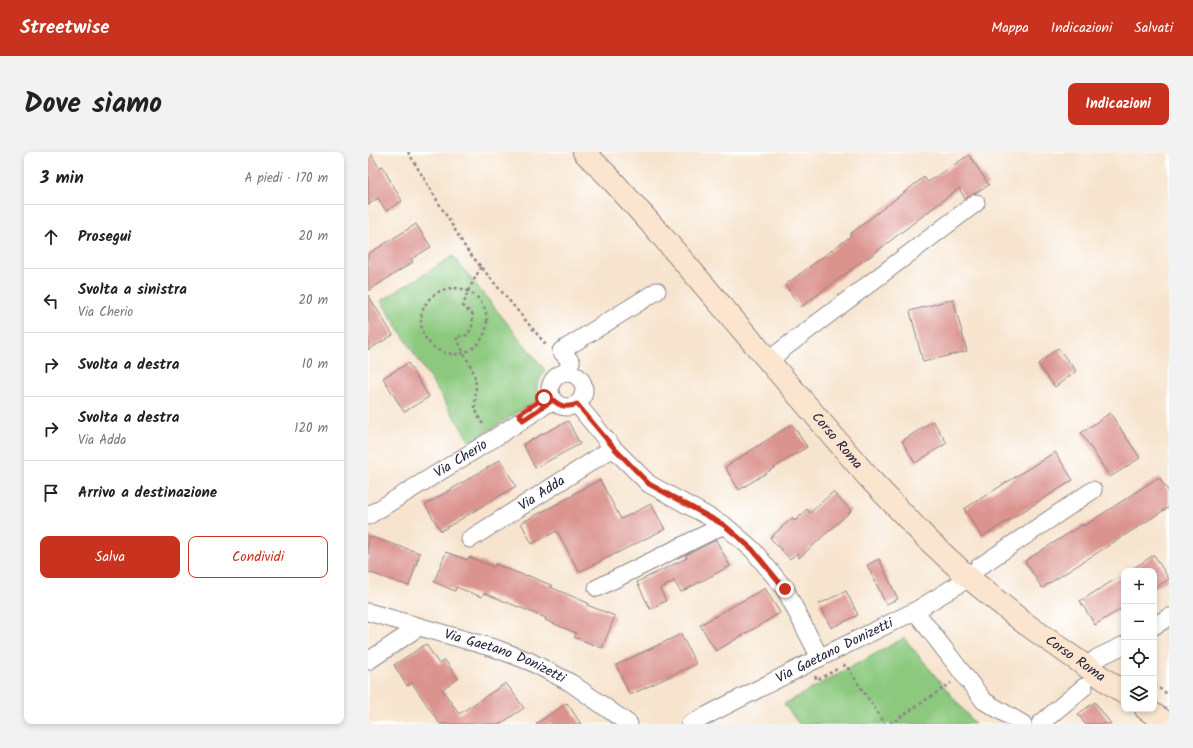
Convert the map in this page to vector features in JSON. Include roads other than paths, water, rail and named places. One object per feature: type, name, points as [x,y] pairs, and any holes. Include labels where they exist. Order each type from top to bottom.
[{"type":"street","name":"Corso Roma","points":[[584,152],[610,178],[661,235],[868,477],[927,539],[969,578],[1085,677],[1121,693]]},
{"type":"street","points":[[770,362],[779,352],[976,203]]},
{"type":"street","points":[[559,372],[574,375],[581,380],[584,389],[582,397],[577,404],[568,407],[560,406],[548,395],[550,392],[551,383],[559,372],[571,362],[561,351],[657,291]]},
{"type":"street","name":"Via Cherio","points":[[368,516],[493,439],[548,395]]},
{"type":"street","points":[[577,404],[614,448],[649,484],[724,525],[752,549],[785,589],[815,660]]},
{"type":"street","name":"Via Adda","points":[[470,539],[614,448]]},
{"type":"street","name":"Via Gaetano Donizetti","points":[[690,724],[915,611],[969,578],[979,567],[1092,490]]},
{"type":"street","points":[[597,588],[724,525]]},
{"type":"street","points":[[915,611],[984,701],[1023,724]]},
{"type":"street","name":"Via Gaetano Donizetti","points":[[368,612],[497,649],[529,661],[571,683],[629,724]]},
{"type":"street","points":[[1157,624],[1169,617]]},
{"type":"street","points":[[368,661],[419,627]]},
{"type":"street","points":[[1040,724],[1085,677],[1097,658],[1121,646]]},
{"type":"street","points":[[1150,712],[1168,724]]}]
